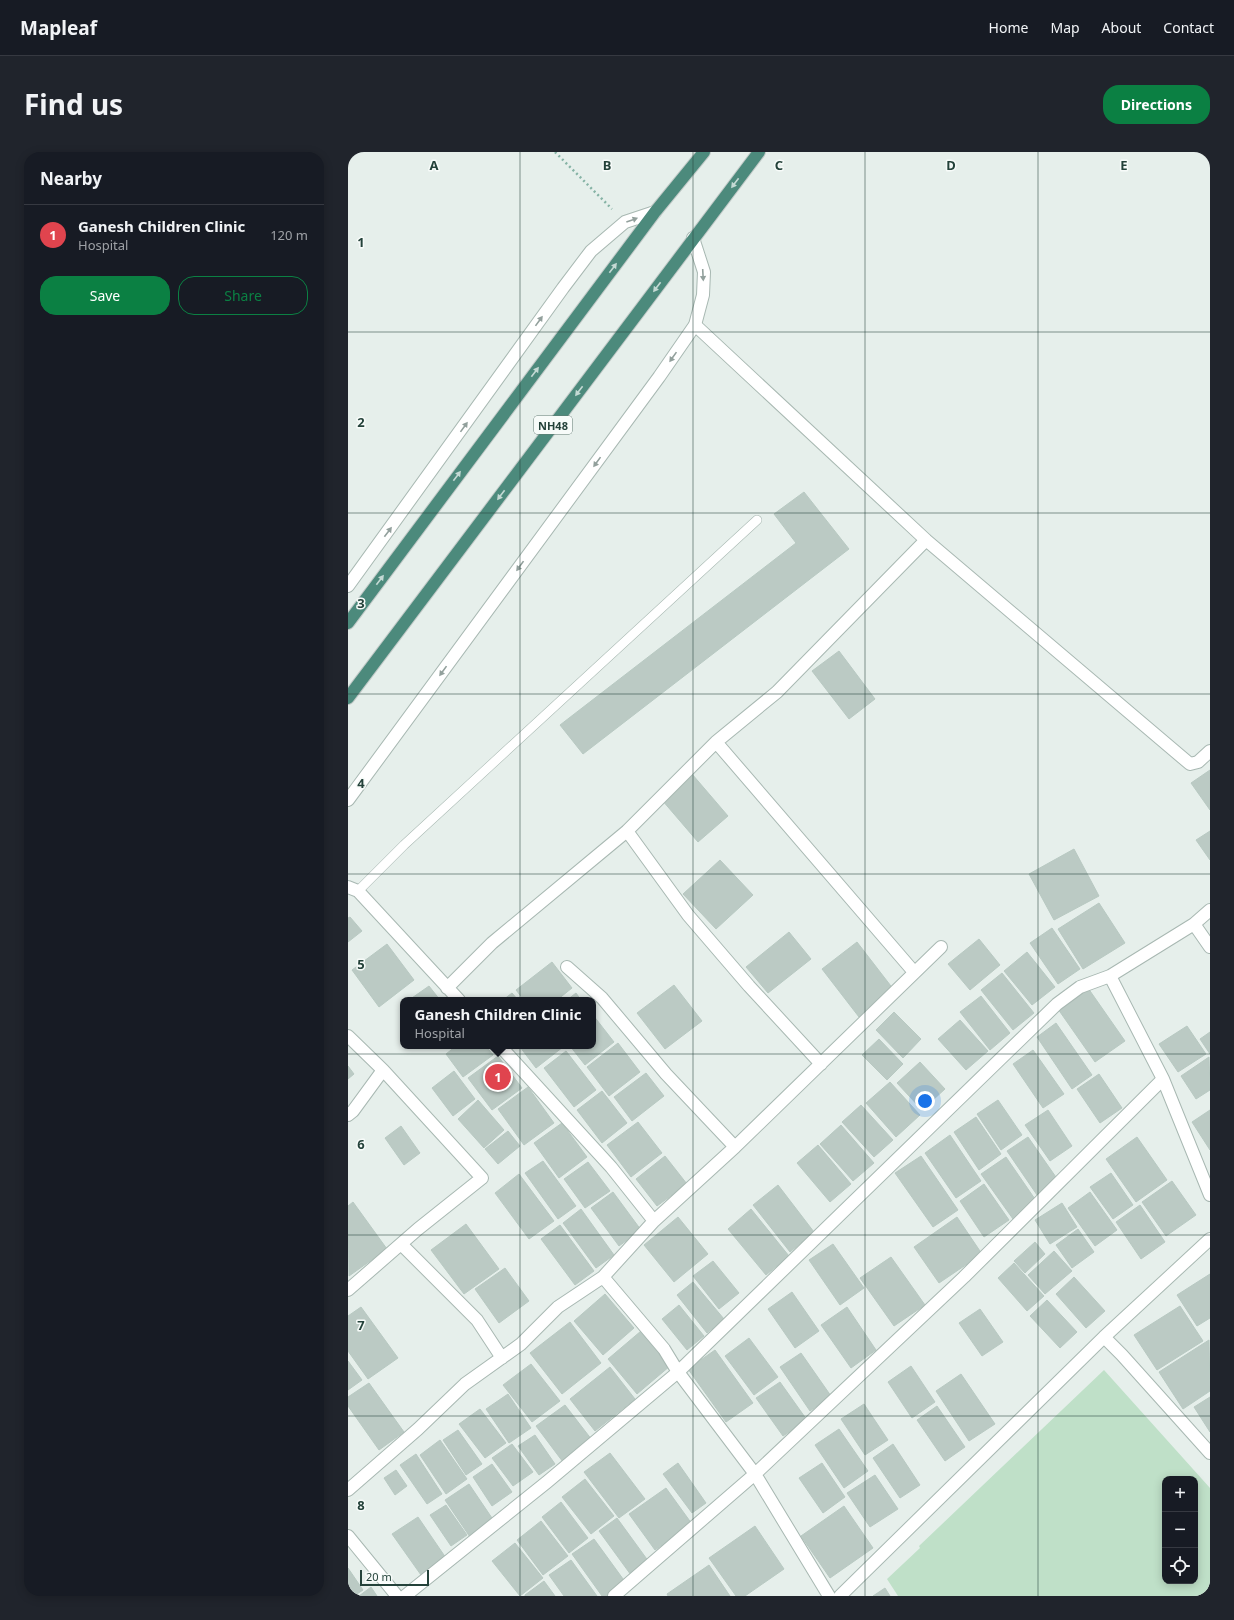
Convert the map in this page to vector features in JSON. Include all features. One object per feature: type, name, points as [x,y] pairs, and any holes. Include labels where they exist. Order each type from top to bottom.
[{"type":"highway","points":[[348,623],[655,212],[704,152]]},
{"type":"highway","name":"NH48","points":[[348,698],[759,152]]},
{"type":"street","points":[[348,586],[591,251],[625,222],[655,212]]},
{"type":"street","points":[[348,800],[696,325],[703,295],[704,272],[693,238]]},
{"type":"street","points":[[696,325],[926,540],[1190,764],[1198,762],[1210,751]]},
{"type":"street","points":[[447,988],[492,943],[627,831],[716,742],[777,692],[926,540]]},
{"type":"street","points":[[716,742],[914,972]]},
{"type":"street","points":[[627,831],[688,915],[749,986],[820,1064]]},
{"type":"street","points":[[353,889],[456,997]]},
{"type":"street","points":[[405,1596],[547,1482],[678,1372],[1057,1004],[1080,987],[1110,976],[1194,924],[1210,910]]},
{"type":"street","points":[[1194,924],[1210,947]]},
{"type":"street","points":[[348,1490],[418,1429],[465,1384],[520,1344],[558,1307],[603,1278],[654,1220],[735,1147],[941,947]]},
{"type":"street","points":[[567,966],[602,998],[666,1074],[735,1147]]},
{"type":"street","points":[[1110,976],[1163,1079],[1210,1195]]},
{"type":"street","points":[[348,1036],[384,1070],[482,1178],[401,1244],[348,1290]]},
{"type":"street","points":[[503,1049],[611,1167],[654,1220]]},
{"type":"street","points":[[348,1115],[353,1111],[384,1070]]},
{"type":"street","points":[[614,1596],[754,1474],[964,1277],[1163,1079]]},
{"type":"street","points":[[840,1596],[1104,1337],[1210,1239]]},
{"type":"street","points":[[401,1244],[477,1320],[502,1358]]},
{"type":"street","points":[[603,1278],[664,1350],[678,1372],[754,1474],[829,1596]]},
{"type":"street","points":[[1104,1337],[1122,1355],[1210,1454]]},
{"type":"street","points":[[348,1536],[397,1596]]},
{"type":"lane","points":[[353,889],[757,520]]},
{"type":"path","points":[[555,152],[625,222]]},
{"type":"green space","points":[[1104,1370],[1210,1488],[1210,1596],[898,1596],[887,1579],[920,1548],[919,1546]]},
{"type":"building","points":[[804,492],[849,549],[583,754],[560,725],[796,543],[774,514]]},
{"type":"building","points":[[839,651],[875,699],[849,719],[812,671]]},
{"type":"building","points":[[1210,770],[1210,810],[1191,783]]},
{"type":"building","points":[[692,774],[728,816],[698,842],[662,800]]},
{"type":"building","points":[[1210,831],[1210,860],[1196,840]]},
{"type":"building","points":[[1074,849],[1099,896],[1054,920],[1029,874]]},
{"type":"building","points":[[720,860],[753,895],[716,929],[683,894]]},
{"type":"building","points":[[1099,903],[1125,943],[1083,969],[1058,929]]},
{"type":"building","points":[[350,917],[362,931],[348,942],[348,918]]},
{"type":"building","points":[[1052,928],[1080,969],[1058,984],[1030,943]]},
{"type":"building","points":[[789,932],[811,959],[768,993],[746,967]]},
{"type":"building","points":[[979,939],[1000,965],[970,990],[948,964]]},
{"type":"building","points":[[857,942],[894,990],[859,1017],[822,969]]},
{"type":"building","points":[[387,944],[414,980],[379,1007],[352,970]]},
{"type":"building","points":[[1027,952],[1055,987],[1032,1005],[1004,971]]},
{"type":"building","points":[[552,962],[572,988],[561,997],[522,997],[516,990]]},
{"type":"building","points":[[1002,973],[1034,1013],[1013,1030],[981,990]]},
{"type":"building","points":[[674,985],[702,1021],[665,1049],[637,1013]]},
{"type":"building","points":[[429,986],[438,997],[413,997]]},
{"type":"building","points":[[1088,988],[1125,1041],[1095,1062],[1058,1009]]},
{"type":"building","points":[[512,993],[515,997],[507,997]]},
{"type":"building","points":[[576,993],[579,997],[571,997]]},
{"type":"building","points":[[981,996],[1010,1033],[990,1050],[960,1012]]},
{"type":"building","points":[[894,1012],[921,1039],[903,1058],[876,1030]]},
{"type":"building","points":[[596,1019],[614,1042],[585,1065],[572,1049],[596,1049]]},
{"type":"building","points":[[960,1020],[988,1051],[966,1070],[938,1039]]},
{"type":"building","points":[[1056,1023],[1092,1075],[1072,1089],[1037,1037]]},
{"type":"building","points":[[1187,1026],[1206,1054],[1178,1072],[1159,1044]]},
{"type":"building","points":[[1210,1032],[1210,1054],[1200,1039]]},
{"type":"building","points":[[879,1039],[903,1064],[887,1080],[862,1055]]},
{"type":"building","points":[[618,1043],[640,1072],[609,1096],[587,1067]]},
{"type":"building","points":[[452,1049],[488,1049],[493,1055],[463,1077],[446,1054]]},
{"type":"building","points":[[522,1049],[560,1049],[536,1068]]},
{"type":"building","points":[[1033,1050],[1064,1094],[1043,1108],[1013,1064]]},
{"type":"building","points":[[566,1051],[596,1090],[574,1107],[544,1068]]},
{"type":"building","points":[[498,1056],[522,1088],[492,1110],[468,1078]]},
{"type":"building","points":[[1209,1057],[1210,1090],[1196,1099],[1181,1076]]},
{"type":"building","points":[[920,1062],[945,1089],[922,1110],[897,1083]]},
{"type":"building","points":[[348,1066],[354,1074],[348,1079]]},
{"type":"building","points":[[454,1071],[475,1099],[453,1116],[432,1088]]},
{"type":"building","points":[[646,1073],[664,1096],[632,1121],[614,1097]]},
{"type":"building","points":[[1099,1074],[1122,1108],[1100,1123],[1077,1089]]},
{"type":"building","points":[[890,1082],[920,1115],[896,1137],[866,1103]]},
{"type":"building","points":[[528,1087],[554,1123],[524,1145],[498,1109]]},
{"type":"building","points":[[602,1091],[627,1123],[602,1143],[577,1110]]},
{"type":"building","points":[[478,1100],[504,1130],[484,1148],[458,1119]]},
{"type":"building","points":[[998,1100],[1022,1135],[1001,1150],[977,1114]]},
{"type":"building","points":[[861,1105],[893,1140],[874,1157],[842,1122]]},
{"type":"building","points":[[1048,1110],[1072,1146],[1050,1161],[1025,1125]]},
{"type":"building","points":[[1210,1110],[1210,1150],[1192,1122]]},
{"type":"building","points":[[976,1117],[1001,1154],[979,1170],[954,1132]]},
{"type":"building","points":[[638,1122],[662,1153],[631,1177],[607,1145]]},
{"type":"building","points":[[562,1123],[587,1157],[559,1178],[534,1143]]},
{"type":"building","points":[[841,1125],[874,1163],[853,1181],[820,1144]]},
{"type":"building","points":[[401,1126],[420,1153],[404,1165],[385,1138]]},
{"type":"building","points":[[508,1131],[520,1146],[498,1164],[485,1149]]},
{"type":"building","points":[[950,1135],[981,1181],[956,1198],[925,1153]]},
{"type":"building","points":[[1028,1137],[1058,1180],[1037,1195],[1007,1151]]},
{"type":"building","points":[[1137,1137],[1167,1180],[1136,1202],[1106,1159]]},
{"type":"building","points":[[818,1145],[851,1184],[830,1202],[797,1163]]},
{"type":"building","points":[[665,1156],[687,1184],[657,1206],[636,1179]]},
{"type":"building","points":[[921,1156],[958,1210],[933,1227],[895,1173]]},
{"type":"building","points":[[1006,1157],[1037,1202],[1013,1219],[981,1174]]},
{"type":"building","points":[[543,1161],[576,1206],[558,1219],[525,1173]]},
{"type":"building","points":[[588,1162],[610,1191],[585,1208],[564,1179]]},
{"type":"building","points":[[1111,1173],[1133,1205],[1113,1219],[1090,1187]]},
{"type":"building","points":[[519,1174],[554,1221],[529,1239],[495,1193]]},
{"type":"building","points":[[1172,1181],[1196,1215],[1166,1236],[1142,1202]]},
{"type":"building","points":[[984,1184],[1009,1220],[984,1237],[960,1201]]},
{"type":"building","points":[[778,1185],[814,1232],[790,1252],[753,1205]]},
{"type":"building","points":[[613,1192],[641,1230],[619,1246],[591,1208]]},
{"type":"building","points":[[1090,1192],[1117,1230],[1095,1246],[1068,1208]]},
{"type":"building","points":[[353,1202],[387,1249],[349,1276],[348,1206]]},
{"type":"building","points":[[1062,1203],[1077,1227],[1050,1244],[1035,1220]]},
{"type":"building","points":[[1140,1205],[1165,1242],[1141,1259],[1116,1222]]},
{"type":"building","points":[[581,1209],[614,1255],[596,1268],[563,1223]]},
{"type":"building","points":[[751,1209],[789,1256],[766,1275],[728,1229]]},
{"type":"building","points":[[678,1217],[708,1254],[674,1282],[644,1245]]},
{"type":"building","points":[[957,1217],[982,1254],[939,1283],[914,1247]]},
{"type":"building","points":[[466,1224],[499,1269],[464,1294],[431,1250]]},
{"type":"building","points":[[560,1225],[594,1271],[575,1285],[541,1239]]},
{"type":"building","points":[[1078,1229],[1094,1252],[1072,1268],[1056,1245]]},
{"type":"building","points":[[1035,1242],[1045,1254],[1025,1273],[1014,1261]]},
{"type":"building","points":[[833,1244],[864,1288],[840,1305],[809,1260]]},
{"type":"building","points":[[1054,1251],[1072,1271],[1045,1294],[1028,1275]]},
{"type":"building","points":[[891,1257],[925,1305],[894,1326],[860,1278]]},
{"type":"building","points":[[713,1261],[739,1293],[719,1309],[693,1276]]},
{"type":"building","points":[[1014,1263],[1044,1296],[1027,1311],[998,1278]]},
{"type":"building","points":[[505,1268],[529,1301],[499,1323],[475,1289]]},
{"type":"building","points":[[1210,1274],[1210,1318],[1197,1326],[1177,1295]]},
{"type":"building","points":[[1074,1277],[1105,1311],[1086,1328],[1056,1294]]},
{"type":"building","points":[[693,1282],[724,1319],[707,1333],[677,1295]]},
{"type":"building","points":[[792,1292],[819,1331],[795,1348],[768,1309]]},
{"type":"building","points":[[605,1294],[634,1328],[603,1355],[574,1321]]},
{"type":"building","points":[[1047,1300],[1077,1332],[1060,1348],[1030,1316]]},
{"type":"building","points":[[679,1305],[704,1336],[687,1350],[662,1319]]},
{"type":"building","points":[[1180,1306],[1203,1341],[1157,1370],[1134,1335]]},
{"type":"building","points":[[361,1307],[398,1358],[368,1379],[348,1351],[348,1316]]},
{"type":"building","points":[[847,1307],[876,1350],[851,1368],[821,1325]]},
{"type":"building","points":[[980,1309],[1003,1342],[982,1356],[959,1323]]},
{"type":"building","points":[[570,1322],[601,1363],[562,1394],[530,1353]]},
{"type":"building","points":[[641,1331],[670,1366],[637,1394],[608,1359]]},
{"type":"building","points":[[749,1338],[778,1377],[754,1395],[725,1356]]},
{"type":"building","points":[[1209,1340],[1210,1391],[1183,1409],[1159,1372]]},
{"type":"building","points":[[715,1350],[753,1403],[726,1422],[688,1369]]},
{"type":"building","points":[[801,1353],[831,1396],[810,1411],[780,1367]]},
{"type":"building","points":[[348,1361],[362,1380],[348,1390]]},
{"type":"building","points":[[531,1364],[560,1401],[532,1422],[503,1385]]},
{"type":"building","points":[[911,1366],[935,1402],[912,1418],[888,1382]]},
{"type":"building","points":[[610,1367],[635,1399],[595,1431],[570,1399]]},
{"type":"building","points":[[961,1374],[995,1424],[969,1441],[936,1391]]},
{"type":"building","points":[[780,1382],[807,1420],[783,1436],[756,1398]]},
{"type":"building","points":[[369,1383],[404,1432],[379,1450],[348,1406],[348,1397]]},
{"type":"building","points":[[508,1394],[531,1428],[509,1443],[486,1409]]},
{"type":"building","points":[[1210,1397],[1210,1432],[1194,1407]]},
{"type":"building","points":[[864,1404],[888,1440],[865,1455],[841,1419]]},
{"type":"building","points":[[565,1405],[592,1440],[563,1462],[536,1426]]},
{"type":"building","points":[[937,1406],[965,1447],[945,1461],[917,1420]]},
{"type":"building","points":[[480,1409],[506,1443],[485,1458],[459,1424]]},
{"type":"building","points":[[839,1429],[868,1471],[844,1488],[815,1445]]},
{"type":"building","points":[[458,1430],[482,1464],[466,1475],[443,1440]]},
{"type":"building","points":[[535,1435],[555,1464],[539,1475],[518,1446]]},
{"type":"building","points":[[440,1440],[467,1479],[446,1494],[420,1455]]},
{"type":"building","points":[[512,1444],[533,1472],[513,1486],[492,1458]]},
{"type":"building","points":[[893,1444],[920,1485],[900,1498],[873,1458]]},
{"type":"building","points":[[610,1453],[645,1499],[619,1518],[584,1472]]},
{"type":"building","points":[[416,1454],[442,1494],[427,1504],[400,1465]]},
{"type":"building","points":[[678,1463],[706,1503],[692,1513],[663,1474]]},
{"type":"building","points":[[822,1463],[845,1497],[823,1513],[799,1478]]},
{"type":"building","points":[[492,1464],[512,1492],[492,1506],[473,1477]]},
{"type":"building","points":[[396,1470],[407,1486],[395,1495],[384,1478]]},
{"type":"building","points":[[875,1475],[898,1509],[870,1527],[847,1493]]},
{"type":"building","points":[[585,1479],[614,1516],[591,1534],[562,1497]]},
{"type":"building","points":[[469,1484],[494,1521],[470,1537],[445,1500]]},
{"type":"building","points":[[666,1488],[692,1524],[655,1550],[629,1514]]},
{"type":"building","points":[[561,1502],[588,1538],[569,1553],[542,1517]]},
{"type":"building","points":[[446,1505],[467,1535],[451,1546],[430,1515]]},
{"type":"building","points":[[844,1506],[873,1548],[830,1578],[801,1536]]},
{"type":"building","points":[[418,1517],[446,1558],[421,1575],[392,1534]]},
{"type":"building","points":[[617,1518],[649,1562],[631,1575],[599,1531]]},
{"type":"building","points":[[541,1521],[568,1556],[543,1575],[517,1540]]},
{"type":"building","points":[[755,1526],[784,1569],[745,1596],[736,1596],[709,1558]]},
{"type":"building","points":[[594,1539],[626,1583],[607,1596],[602,1596],[572,1554]]},
{"type":"building","points":[[515,1543],[543,1578],[520,1596],[492,1561]]},
{"type":"building","points":[[571,1560],[597,1596],[564,1596],[549,1575]]},
{"type":"building","points":[[709,1565],[730,1596],[668,1596],[667,1594]]},
{"type":"building","points":[[348,1568],[363,1590],[354,1596],[348,1596]]},
{"type":"building","points":[[544,1581],[555,1596],[525,1596],[525,1595]]},
{"type":"building","points":[[371,1587],[377,1596],[359,1596]]},
{"type":"building","points":[[885,1588],[890,1596],[873,1596]]},
{"type":"place","name":"Ganesh Children Clinic","points":[[498,1077]]}]
